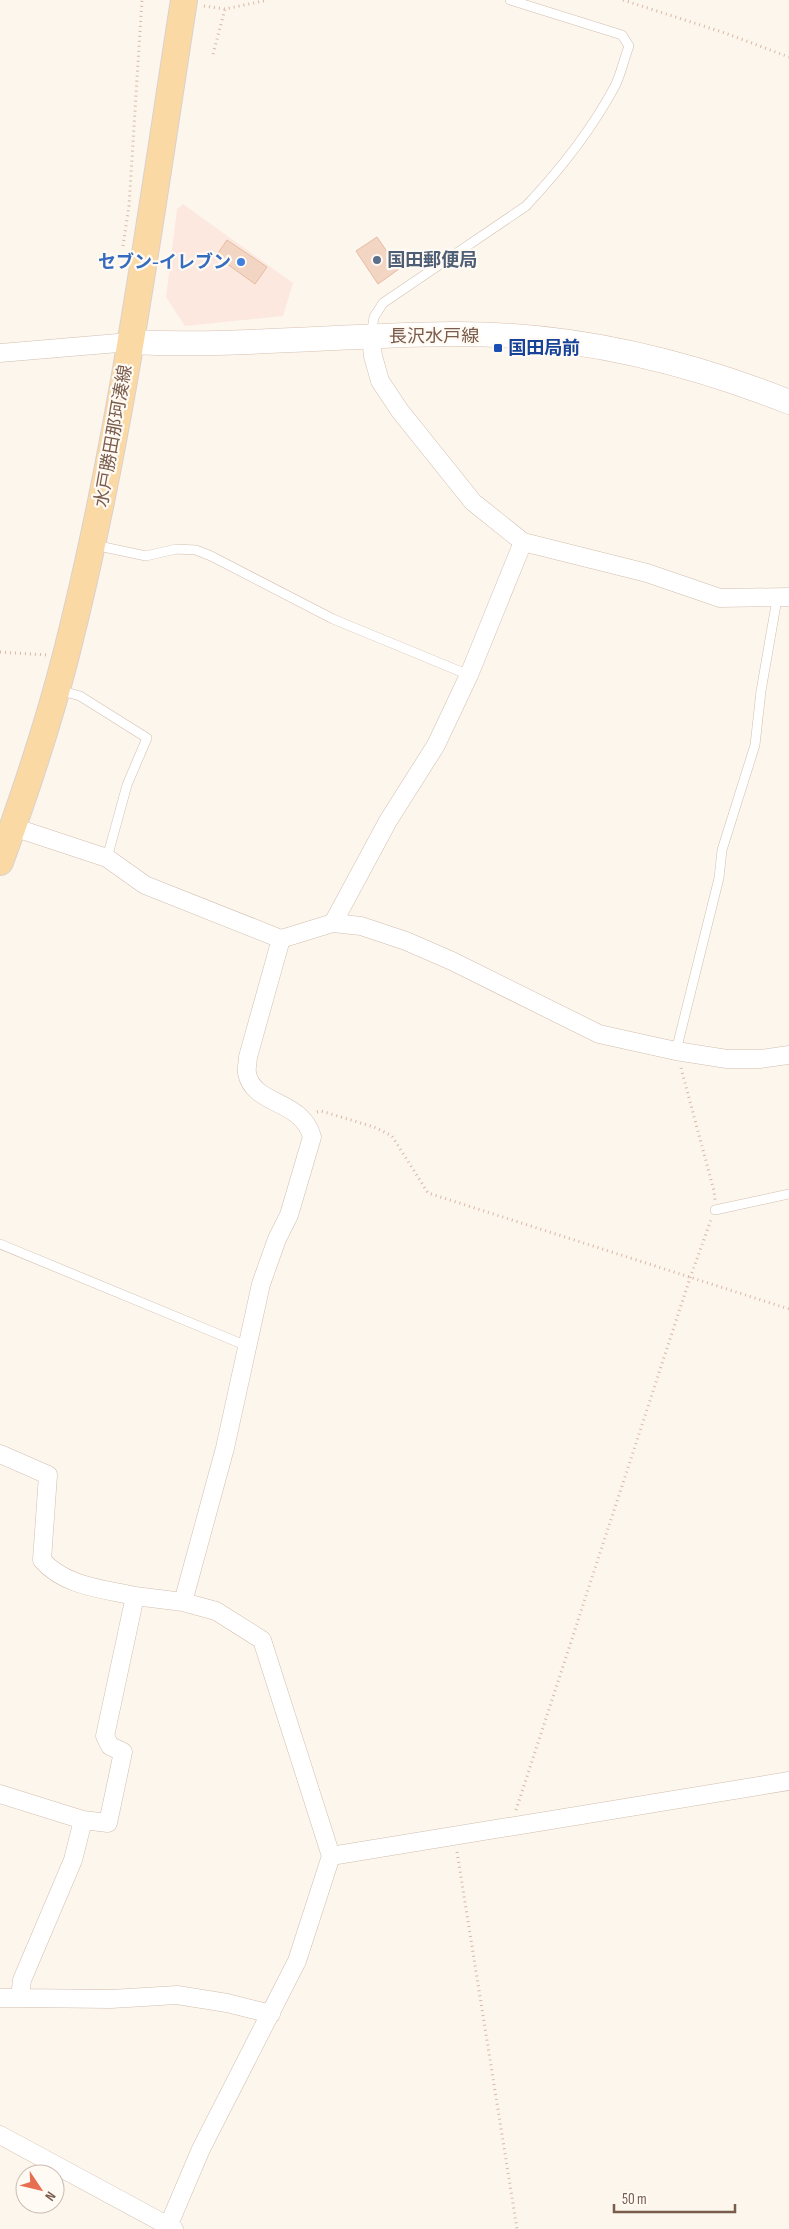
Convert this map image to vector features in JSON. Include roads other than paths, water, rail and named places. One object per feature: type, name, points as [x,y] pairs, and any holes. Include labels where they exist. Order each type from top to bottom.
[{"type":"main road","name":"水戸勝田那珂湊線","points":[[0,862],[13,827],[66,657],[93,545],[192,3]]},
{"type":"main road","name":"長沢水戸線","points":[[130,342],[179,344],[452,334],[572,342],[629,351],[679,363],[734,380],[789,402]]},
{"type":"street","points":[[371,337],[373,356],[380,381],[400,410],[473,502],[523,542],[647,574],[720,598],[783,598]]},
{"type":"street","points":[[0,353],[130,342]]},
{"type":"street","points":[[333,923],[388,821],[436,745],[469,674],[523,542]]},
{"type":"street","points":[[13,827],[107,858],[145,885],[281,939],[333,923],[360,926],[452,960],[599,1034],[676,1051],[727,1059],[760,1059],[789,1055]]},
{"type":"street","points":[[183,1602],[225,1448],[261,1284],[277,1239],[289,1214],[312,1138],[308,1126],[300,1115],[263,1096],[252,1085],[247,1073],[248,1057],[281,939]]},
{"type":"street","points":[[0,1454],[48,1475],[42,1560],[51,1571],[65,1579],[135,1596],[183,1602],[216,1611],[262,1640],[331,1856],[297,1961],[201,2149],[169,2228],[0,2135]]},
{"type":"street","points":[[0,1794],[82,1820],[108,1823],[123,1752],[110,1746],[104,1736],[135,1596]]},
{"type":"street","points":[[331,1856],[789,1782]]},
{"type":"street","points":[[20,1998],[22,1980],[73,1860],[82,1820]]},
{"type":"street","points":[[0,1998],[111,2000],[177,1995],[227,2003],[271,2014]]},
{"type":"lane","points":[[371,337],[374,317],[383,303],[526,206],[541,190],[586,131],[616,85],[629,46],[622,35],[510,0]]},
{"type":"lane","points":[[93,545],[146,556],[176,549],[196,550],[333,619],[469,674]]},
{"type":"lane","points":[[676,1051],[719,878],[722,850],[755,745],[761,691],[783,598]]},
{"type":"lane","points":[[56,690],[80,696],[147,738],[127,785],[107,858]]},
{"type":"lane","points":[[715,1210],[789,1194]]},
{"type":"lane","points":[[0,1244],[247,1346]]},
{"type":"place","name":"国田郵便局","points":[[377,260]]},
{"type":"place","name":"セブン-イレブン","points":[[241,262]]},
{"type":"place","name":"国田局前","points":[[498,348]]}]
